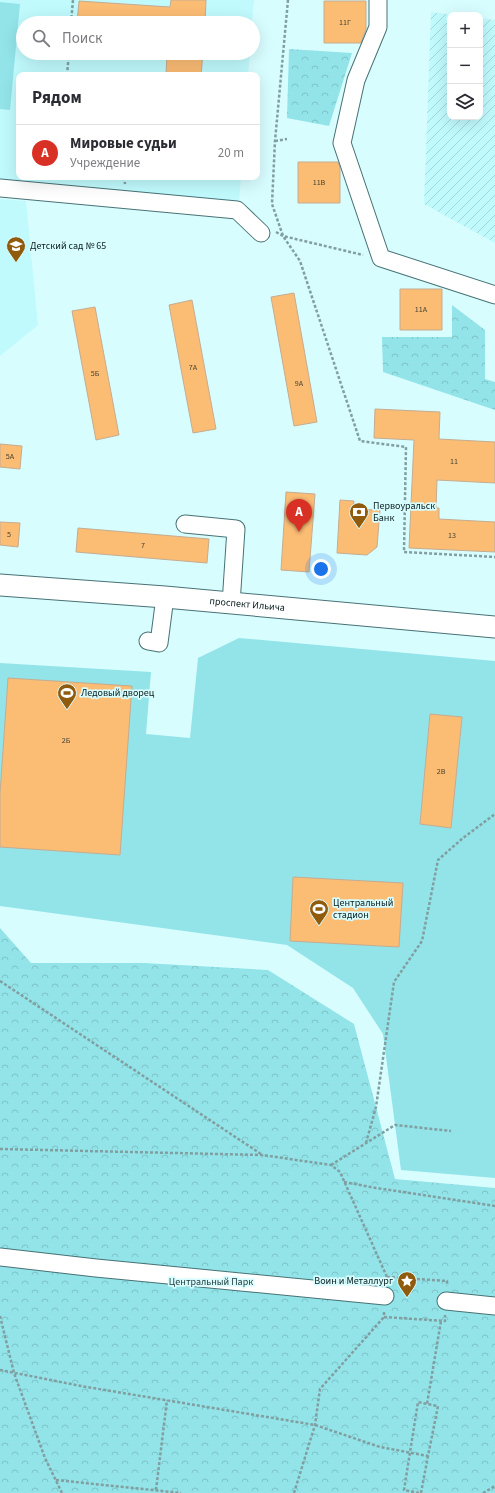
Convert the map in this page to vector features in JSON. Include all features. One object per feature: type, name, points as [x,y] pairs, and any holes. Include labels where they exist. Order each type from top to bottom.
[{"type":"main road","name":"проспект Ильича","points":[[0,585],[165,597],[495,627]]},
{"type":"street","points":[[378,0],[378,27],[356,80],[342,143],[381,258],[495,295]]},
{"type":"street","points":[[0,188],[237,210],[261,234]]},
{"type":"street","points":[[185,524],[236,529],[231,604]]},
{"type":"street","points":[[148,641],[159,643],[165,597]]},
{"type":"street","points":[[0,1257],[104,1269],[386,1296]]},
{"type":"street","points":[[446,1301],[495,1306]]},
{"type":"path","points":[[72,16],[73,0]]},
{"type":"path","points":[[288,0],[275,141],[272,204],[283,236],[300,261],[360,441],[406,447],[404,552],[495,557]]},
{"type":"path","points":[[67,72],[68,60]]},
{"type":"path","points":[[275,141],[287,139]]},
{"type":"path","points":[[283,236],[348,253],[381,258]]},
{"type":"path","points":[[366,1143],[376,1107],[394,982],[422,941],[438,860],[463,838],[495,814]]},
{"type":"path","points":[[0,981],[262,1155]]},
{"type":"path","points":[[332,1165],[395,1125],[451,1131]]},
{"type":"path","points":[[0,1149],[262,1155],[332,1165],[340,1172],[387,1277],[384,1317],[320,1389],[315,1425],[294,1493]]},
{"type":"path","points":[[344,1182],[495,1206]]},
{"type":"path","points":[[384,1317],[445,1321],[447,1281],[387,1277]]},
{"type":"path","points":[[0,1316],[14,1373],[45,1458],[62,1493]]},
{"type":"path","points":[[427,1404],[440,1321]]},
{"type":"path","points":[[0,1370],[81,1386],[315,1425],[380,1447],[428,1456]]},
{"type":"path","points":[[156,1490],[167,1400]]},
{"type":"path","points":[[418,1402],[427,1404],[438,1406],[420,1493],[404,1492],[418,1402]]},
{"type":"path","points":[[56,1480],[181,1493]]},
{"type":"path","points":[[483,1493],[495,1486]]},
{"type":"shaded area","points":[[0,0],[254,0],[253,16],[16,16],[16,60],[249,60],[248,72],[16,72],[16,180],[241,180],[239,203],[0,185]]},
{"type":"shaded area","points":[[431,12],[447,14],[447,120],[483,120],[483,18],[495,20],[495,243],[424,204]]},
{"type":"shaded area","name":"Детский сад № 65","points":[[0,199],[26,201],[38,325],[0,356]]},
{"type":"green space","points":[[0,2],[20,4],[19,16],[16,16],[16,46],[10,110],[0,109]]},
{"type":"green space","points":[[289,49],[352,53],[329,126],[287,118]]},
{"type":"green space","points":[[452,305],[485,330],[485,379],[495,382],[495,410],[383,372],[382,337],[452,337]]},
{"type":"green space","name":"Центральный стадион","points":[[239,638],[495,661],[495,1178],[401,1170],[383,1034],[353,988],[287,945],[0,906],[0,663],[151,672],[146,734],[190,738],[198,658]]},
{"type":"green space","name":"Центральный Парк","points":[[0,928],[31,963],[144,963],[268,970],[354,1024],[395,1179],[495,1188],[495,1493],[0,1493]]},
{"type":"building","points":[[171,0],[206,0],[205,16],[78,16],[79,1],[170,7]]},
{"type":"building","points":[[324,1],[366,1],[366,29],[361,43],[324,43]]},
{"type":"building","points":[[167,60],[202,60],[201,72],[166,72]]},
{"type":"building","points":[[298,162],[338,162],[340,168],[340,203],[298,203]]},
{"type":"building","points":[[400,289],[442,289],[442,330],[400,330]]},
{"type":"building","points":[[294,293],[317,422],[294,426],[271,297]]},
{"type":"building","points":[[192,300],[216,429],[193,433],[169,305]]},
{"type":"building","points":[[95,307],[119,435],[96,440],[72,311]]},
{"type":"building","points":[[375,409],[440,412],[439,439],[495,442],[495,483],[437,480],[436,508],[439,508],[439,519],[495,522],[495,552],[409,548],[414,440],[374,438]]},
{"type":"building","points":[[0,444],[22,446],[20,469],[0,467]]},
{"type":"building","points":[[286,492],[315,494],[309,572],[281,570]]},
{"type":"building","name":"Первоуральск Банк","points":[[340,500],[354,501],[353,509],[380,510],[377,547],[367,555],[337,553]]},
{"type":"building","points":[[0,522],[20,523],[18,547],[0,545]]},
{"type":"building","points":[[78,528],[209,539],[207,563],[76,552]]},
{"type":"building","points":[[8,678],[132,686],[120,855],[0,847],[0,794]]},
{"type":"building","points":[[430,714],[462,717],[451,828],[420,824]]},
{"type":"building","points":[[293,877],[403,883],[399,947],[290,941]]},
{"type":"place","name":"Детский сад № 65","points":[[16,263]]},
{"type":"place","name":"Первоуральск Банк","points":[[359,529]]},
{"type":"place","name":"Мировые судьи","points":[[299,532]]},
{"type":"place","name":"Ледовый дворец","points":[[67,710]]},
{"type":"place","name":"Центральный стадион","points":[[319,926]]},
{"type":"place","name":"Воин и Металлург","points":[[407,1298]]}]
